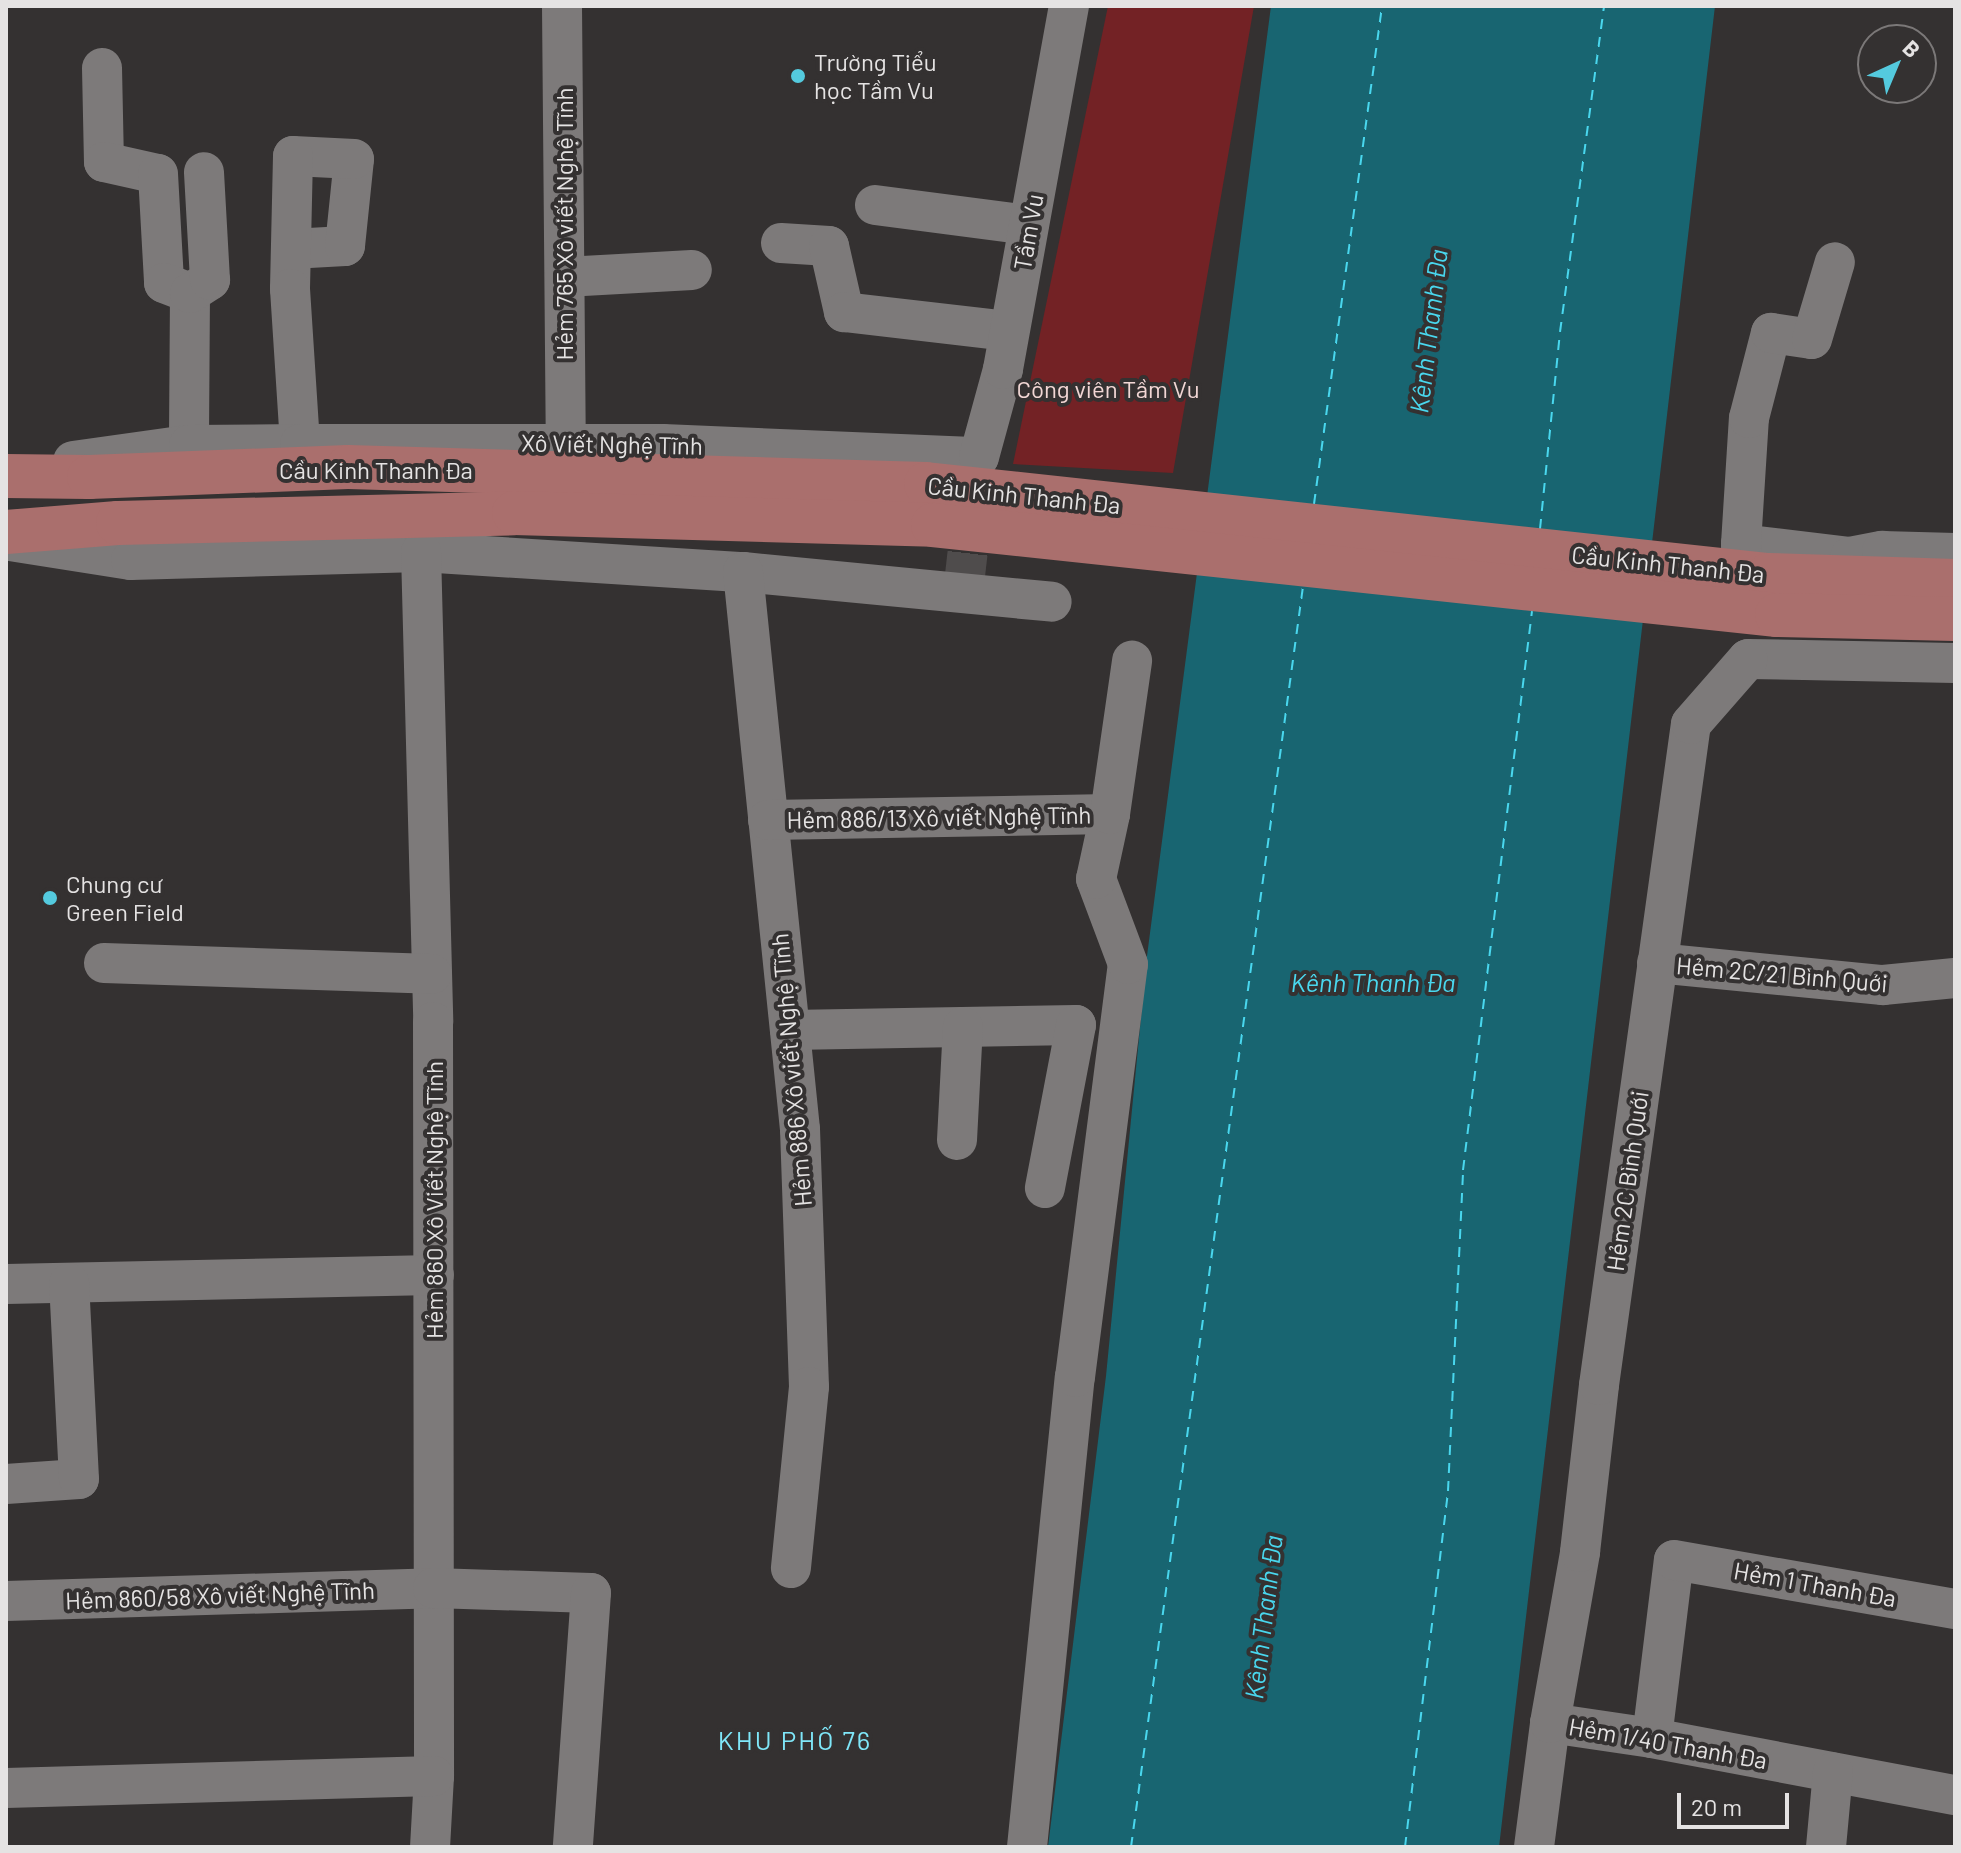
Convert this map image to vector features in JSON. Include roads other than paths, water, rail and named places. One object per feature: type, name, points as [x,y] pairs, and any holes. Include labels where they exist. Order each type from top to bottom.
[{"type":"main road","name":"Cầu Kinh Thanh Đa","points":[[89,477],[348,467],[926,484],[1768,575],[1955,581]]},
{"type":"main road","name":"Xô Viết Nghệ Tĩnh","points":[[6,473],[89,477]]},
{"type":"main road","name":"Cầu Kinh Thanh Đa","points":[[6,532],[118,523],[514,513],[933,525],[1777,615],[1955,619]]},
{"type":"street","name":"Hẻm 765 Xô viết Nghệ Tĩnh","points":[[562,6],[566,443]]},
{"type":"street","name":"Tầm Vu","points":[[979,457],[1009,331],[1069,6]]},
{"type":"street","points":[[102,68],[104,162],[158,174],[164,283],[190,293]]},
{"type":"street","points":[[190,293],[210,280],[204,172]]},
{"type":"street","points":[[875,205],[1029,225]]},
{"type":"street","points":[[781,243],[829,246],[844,312],[1009,331]]},
{"type":"street","points":[[291,249],[290,289],[300,444]]},
{"type":"street","points":[[1835,262],[1812,339],[1771,333],[1749,418],[1741,544],[1748,659],[1955,663]]},
{"type":"street","points":[[565,277],[692,270]]},
{"type":"street","points":[[189,445],[190,293]]},
{"type":"street","name":"Xô Viết Nghệ Tĩnh","points":[[6,473],[189,445],[566,443],[979,457]]},
{"type":"street","points":[[6,541],[131,560],[421,552],[743,572],[1052,602]]},
{"type":"street","points":[[1741,544],[1850,557],[1882,551],[1955,553]]},
{"type":"street","name":"Hẻm 860 Xô Viết Nghệ Tĩnh","points":[[421,552],[432,974],[434,1776],[430,1847]]},
{"type":"street","points":[[1848,661],[1850,557]]},
{"type":"street","name":"Hẻm 886 Xô viết Nghệ Tĩnh","points":[[743,572],[800,1129],[809,1387],[791,1568]]},
{"type":"street","name":"Hẻm 2C Bình Quới","points":[[1550,1723],[1580,1552],[1599,1385],[1691,724],[1748,659]]},
{"type":"street","points":[[1027,1847],[1075,1377],[1128,964],[1096,879],[1110,814],[1132,661]]},
{"type":"street","name":"Hẻm 886/13 Xô viết Nghệ Tĩnh","points":[[768,820],[1110,814]]},
{"type":"street","points":[[104,963],[432,974]]},
{"type":"street","name":"Hẻm 2C/21 Bình Quới","points":[[1657,963],[1883,985],[1955,978]]},
{"type":"street","points":[[790,1030],[1076,1025],[1045,1188]]},
{"type":"street","points":[[957,1140],[963,1027]]},
{"type":"street","points":[[6,1284],[434,1275]]},
{"type":"street","points":[[6,1484],[79,1479],[69,1283]]},
{"type":"street","name":"Hẻm 1 Thanh Đa","points":[[1652,1738],[1674,1560],[1955,1609]]},
{"type":"street","points":[[433,1588],[591,1593],[573,1847]]},
{"type":"street","name":"Hẻm 860/58 Xô viết Nghệ Tĩnh","points":[[6,1601],[433,1588]]},
{"type":"street","name":"Hẻm 1/40 Thanh Đa","points":[[1534,1847],[1550,1723],[1652,1738],[1955,1795]]},
{"type":"street","points":[[1826,1847],[1833,1772]]},
{"type":"street","points":[[6,1788],[434,1776]]},
{"type":"water","name":"Kênh Thanh Đa","points":[[1271,6],[1715,6],[1499,1847],[1048,1847],[1106,1376],[1147,956]]},
{"type":"tunnel","points":[[963,593],[974,497]]},
{"type":"place","name":"Trường Tiểu học Tầm Vu","points":[[798,76]]},
{"type":"place","name":"Chung cư Green Field","points":[[50,898]]},
{"type":"district","name":"KHU PHỐ 76","points":[[795,1740]]},
{"type":"park label","name":"Công viên Tầm Vu","points":[[1108,389]]}]
